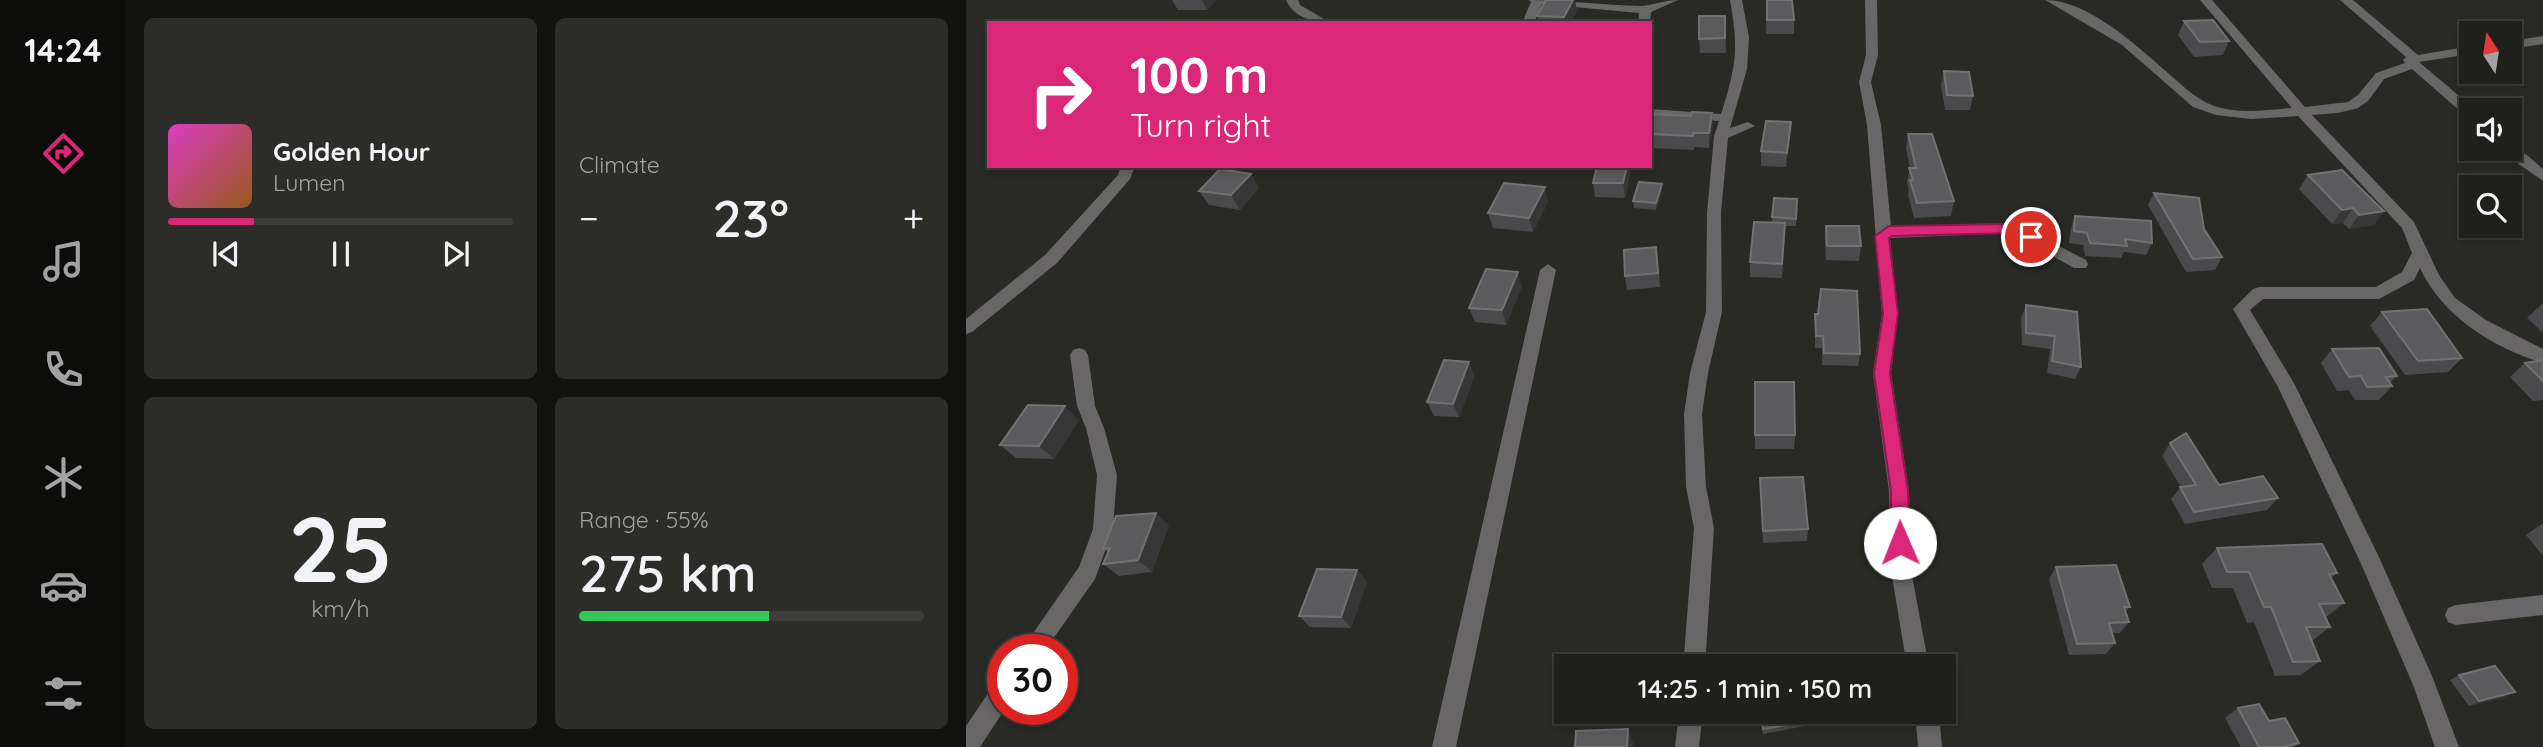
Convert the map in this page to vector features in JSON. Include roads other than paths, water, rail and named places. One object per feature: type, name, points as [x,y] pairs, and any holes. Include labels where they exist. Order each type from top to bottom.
[{"type":"street","points":[[1292,0],[1295,7],[1321,21]]},
{"type":"street","points":[[1529,21],[1537,0],[1644,17],[1672,0]]},
{"type":"street","points":[[1695,654],[1704,528],[1696,487],[1693,414],[1699,373],[1714,312],[1714,213],[1721,136],[1741,69],[1743,37],[1736,0]]},
{"type":"street","points":[[1871,0],[1872,55],[1865,82],[1874,125],[1890,314],[1882,373],[1899,491],[1901,570],[1916,654]]},
{"type":"street","points":[[2051,0],[2126,41],[2179,89],[2216,111],[2251,115],[2353,105],[2363,98],[2380,76],[2413,62],[2459,52]]},
{"type":"street","points":[[2206,0],[2302,112],[2409,226],[2435,285],[2450,304],[2484,326],[2543,356]]},
{"type":"street","points":[[2346,0],[2459,103]]},
{"type":"street","points":[[2522,43],[2543,40]]},
{"type":"street","points":[[1657,113],[1727,118]]},
{"type":"street","points":[[1721,136],[1748,125]]},
{"type":"street","points":[[2522,158],[2543,176]]},
{"type":"street","points":[[966,328],[1051,259],[1125,176],[1127,168]]},
{"type":"street","points":[[1884,233],[2014,228],[2080,264]]},
{"type":"street","points":[[2417,244],[2420,253],[2409,276],[2379,293],[2259,293],[2241,309],[2286,385],[2371,562],[2424,684],[2447,747]]},
{"type":"street","points":[[1444,747],[1469,624],[1519,416],[1548,270]]},
{"type":"street","points":[[1044,634],[1088,572],[1103,529],[1107,475],[1095,428],[1086,406],[1079,355]]},
{"type":"street","points":[[2456,615],[2543,605]]},
{"type":"street","points":[[969,736],[987,712]]},
{"type":"street","points":[[1687,747],[1690,724]]},
{"type":"street","points":[[1928,724],[1930,747]]}]
